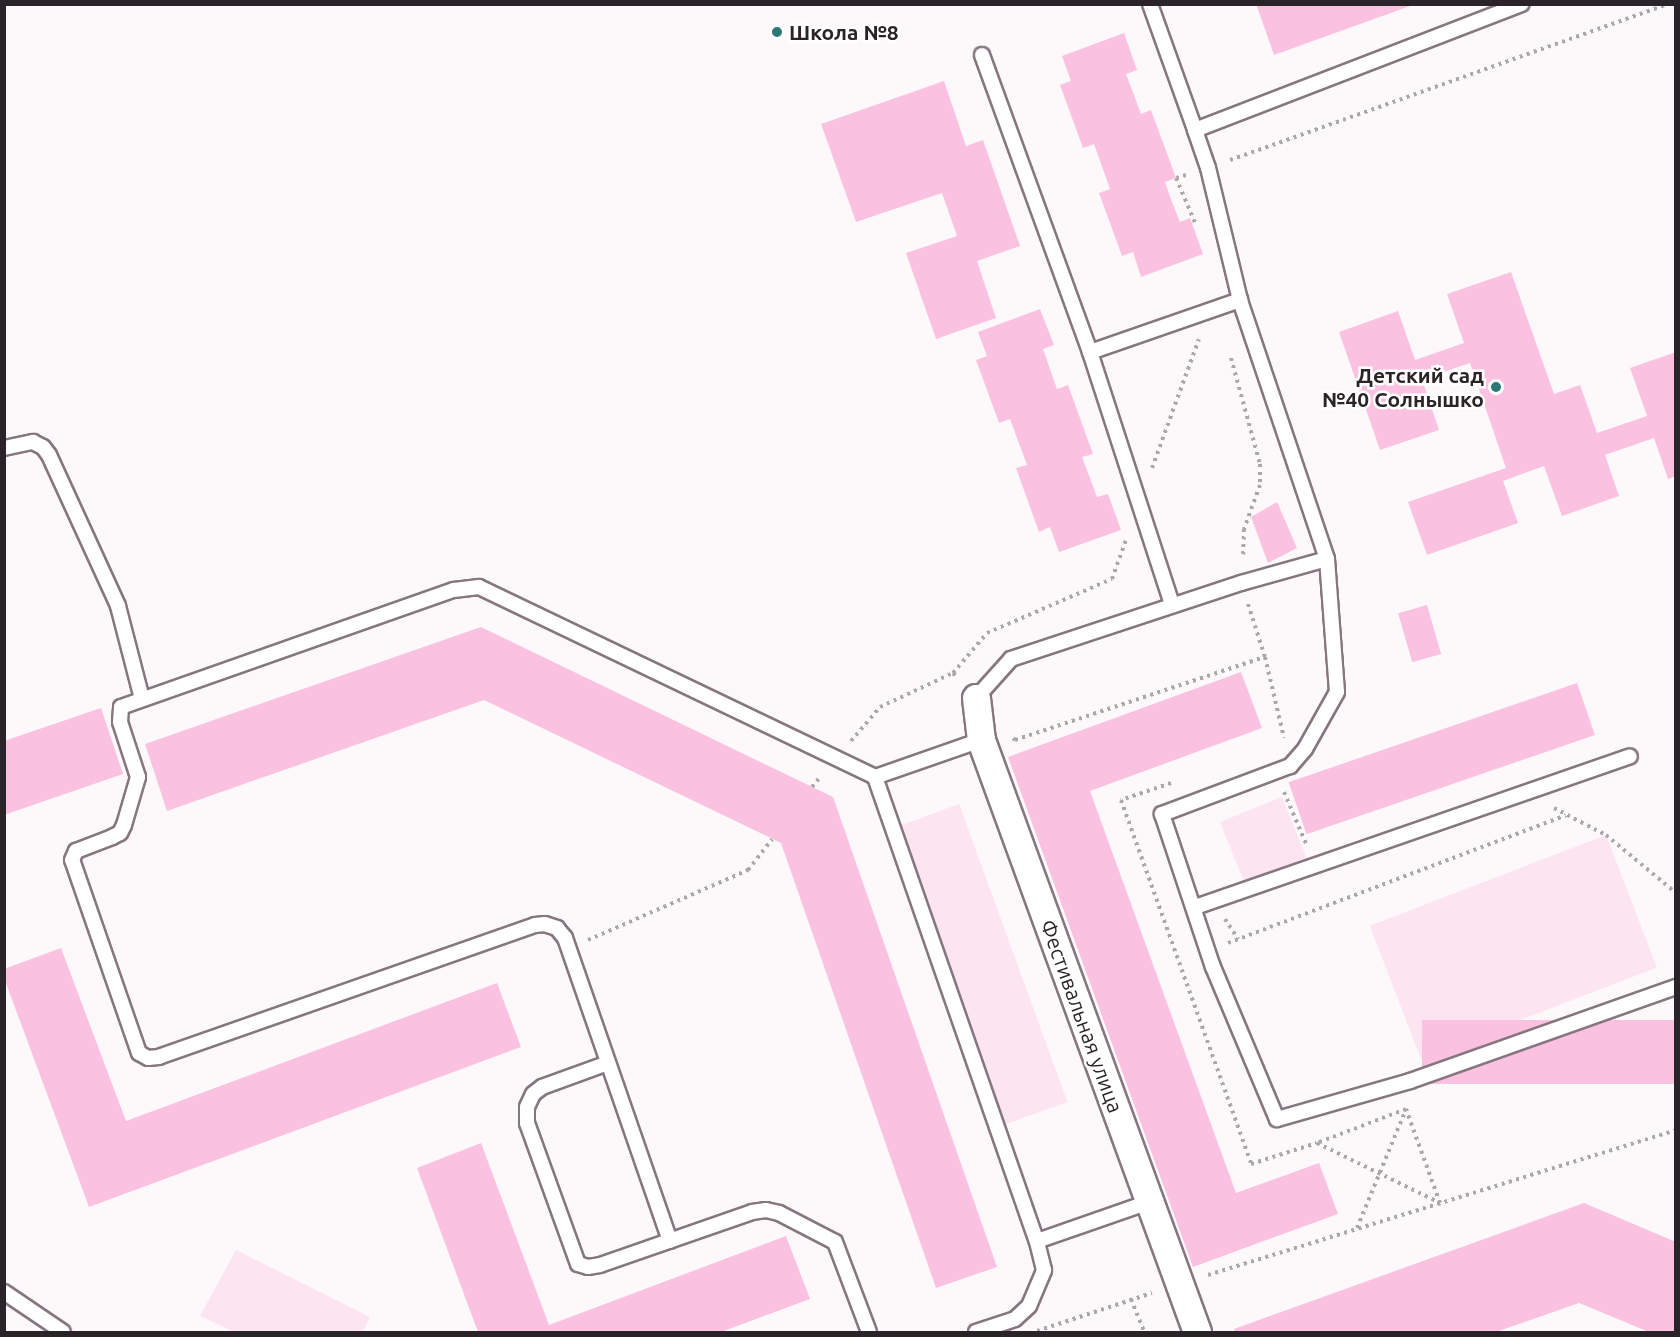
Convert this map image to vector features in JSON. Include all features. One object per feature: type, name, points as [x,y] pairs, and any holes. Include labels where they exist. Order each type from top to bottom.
[{"type":"street","name":"Фестивальная улица","points":[[976,698],[981,740],[1197,1332]]},
{"type":"lane","points":[[1150,4],[1208,168],[1240,300],[1327,559],[1337,692],[1305,749],[1290,766],[1162,814],[1208,950],[1277,1119],[1410,1081],[1676,987]]},
{"type":"lane","points":[[1195,130],[1522,4]]},
{"type":"lane","points":[[982,55],[1090,352],[1172,605]]},
{"type":"lane","points":[[1090,352],[1240,300]]},
{"type":"lane","points":[[4,448],[33,442],[43,447],[49,455],[118,606],[142,699]]},
{"type":"lane","points":[[976,698],[1011,659],[1241,583],[1327,559]]},
{"type":"lane","points":[[670,1241],[568,948],[557,928],[545,924],[535,925],[159,1057],[148,1058],[139,1053],[72,860],[76,851],[120,833],[124,825],[138,777],[119,714],[121,707],[454,590],[479,587],[875,777],[1037,1241],[1044,1270],[1029,1306],[1015,1319],[976,1332]]},
{"type":"lane","points":[[875,777],[981,740]]},
{"type":"lane","points":[[1195,908],[1527,794],[1630,756]]},
{"type":"lane","points":[[608,1063],[542,1086],[533,1094],[527,1107],[527,1123],[578,1264],[588,1267],[600,1266],[752,1212],[766,1210],[779,1213],[835,1242],[869,1332]]},
{"type":"lane","points":[[1037,1241],[1149,1202]]},
{"type":"lane","points":[[4,1292],[63,1332]]},
{"type":"path","points":[[1208,168],[1667,4]]},
{"type":"path","points":[[1231,358],[1260,464],[1260,485],[1251,516],[1244,529],[1241,583],[1265,657],[1290,766],[1280,781],[1309,849]]},
{"type":"path","points":[[1007,731],[1015,740],[1265,657]]},
{"type":"path","points":[[812,787],[880,707],[953,673],[976,698]]},
{"type":"path","points":[[1176,782],[1121,800],[1251,1164],[1317,1143],[1406,1109]]},
{"type":"path","points":[[1527,794],[1606,835],[1676,893]]},
{"type":"path","points":[[1208,950],[1566,814]]},
{"type":"path","points":[[568,948],[748,870],[772,839]]},
{"type":"path","points":[[1356,1229],[1406,1109]]},
{"type":"path","points":[[1406,1109],[1440,1203]]},
{"type":"path","points":[[1033,1332],[1131,1299],[1676,1130]]},
{"type":"path","points":[[1317,1143],[1440,1203]]},
{"type":"path","points":[[1131,1299],[1144,1332]]},
{"type":"shaded area","points":[[1282,797],[1307,858],[1245,883],[1220,822]]},
{"type":"shaded area","points":[[959,804],[1067,1102],[1000,1127],[891,829]]},
{"type":"shaded area","points":[[1606,835],[1657,968],[1421,1058],[1370,926]]},
{"type":"shaded area","points":[[236,1250],[370,1317],[363,1332],[234,1332],[200,1316]]},
{"type":"building","points":[[1256,4],[1413,4],[1413,5],[1274,55]]},
{"type":"building","points":[[1124,33],[1137,70],[1126,74],[1141,114],[1151,110],[1176,178],[1165,182],[1172,202],[1180,222],[1190,218],[1203,254],[1141,277],[1133,252],[1122,256],[1099,193],[1110,189],[1094,144],[1083,148],[1060,85],[1071,81],[1062,56]]},
{"type":"building","points":[[944,81],[966,146],[983,140],[1020,246],[977,261],[996,318],[936,339],[906,253],[957,236],[942,193],[856,222],[821,124]]},
{"type":"building","points":[[1511,272],[1554,394],[1580,385],[1597,433],[1647,416],[1630,368],[1676,352],[1676,476],[1668,479],[1654,438],[1605,455],[1619,496],[1562,516],[1544,466],[1503,481],[1518,523],[1427,555],[1408,502],[1506,468],[1470,363],[1422,379],[1439,430],[1380,450],[1339,332],[1398,311],[1415,360],[1464,343],[1447,294]]},
{"type":"building","points":[[1040,309],[1054,345],[1043,349],[1057,389],[1068,385],[1093,454],[1082,457],[1097,497],[1108,494],[1121,530],[1059,552],[1050,527],[1039,532],[1016,468],[1027,465],[1010,419],[999,423],[976,360],[987,356],[978,332]]},
{"type":"building","points":[[1277,502],[1297,548],[1268,563],[1251,517]]},
{"type":"building","points":[[1427,605],[1441,654],[1412,662],[1398,613]]},
{"type":"building","points":[[481,627],[833,797],[997,1267],[936,1288],[781,843],[484,700],[167,811],[145,744]]},
{"type":"building","points":[[1241,672],[1262,728],[1090,791],[1236,1193],[1319,1163],[1338,1214],[1193,1267],[1008,757]]},
{"type":"building","points":[[1577,683],[1595,735],[1307,834],[1289,782]]},
{"type":"building","points":[[101,708],[123,774],[4,815],[4,741]]},
{"type":"building","points":[[61,948],[126,1121],[497,983],[521,1047],[89,1207],[4,978],[4,969]]},
{"type":"building","points":[[1422,1020],[1676,1020],[1676,1084],[1422,1084]]},
{"type":"building","points":[[481,1143],[549,1325],[786,1236],[810,1299],[721,1332],[478,1332],[417,1168]]},
{"type":"building","points":[[1584,1203],[1676,1242],[1676,1332],[1649,1332],[1579,1303],[1496,1332],[1235,1332],[1234,1329]]},
{"type":"place","name":"Школа №8","points":[[777,32]]},
{"type":"place","name":"Детский сад №40 Солнышко","points":[[1496,387]]}]
